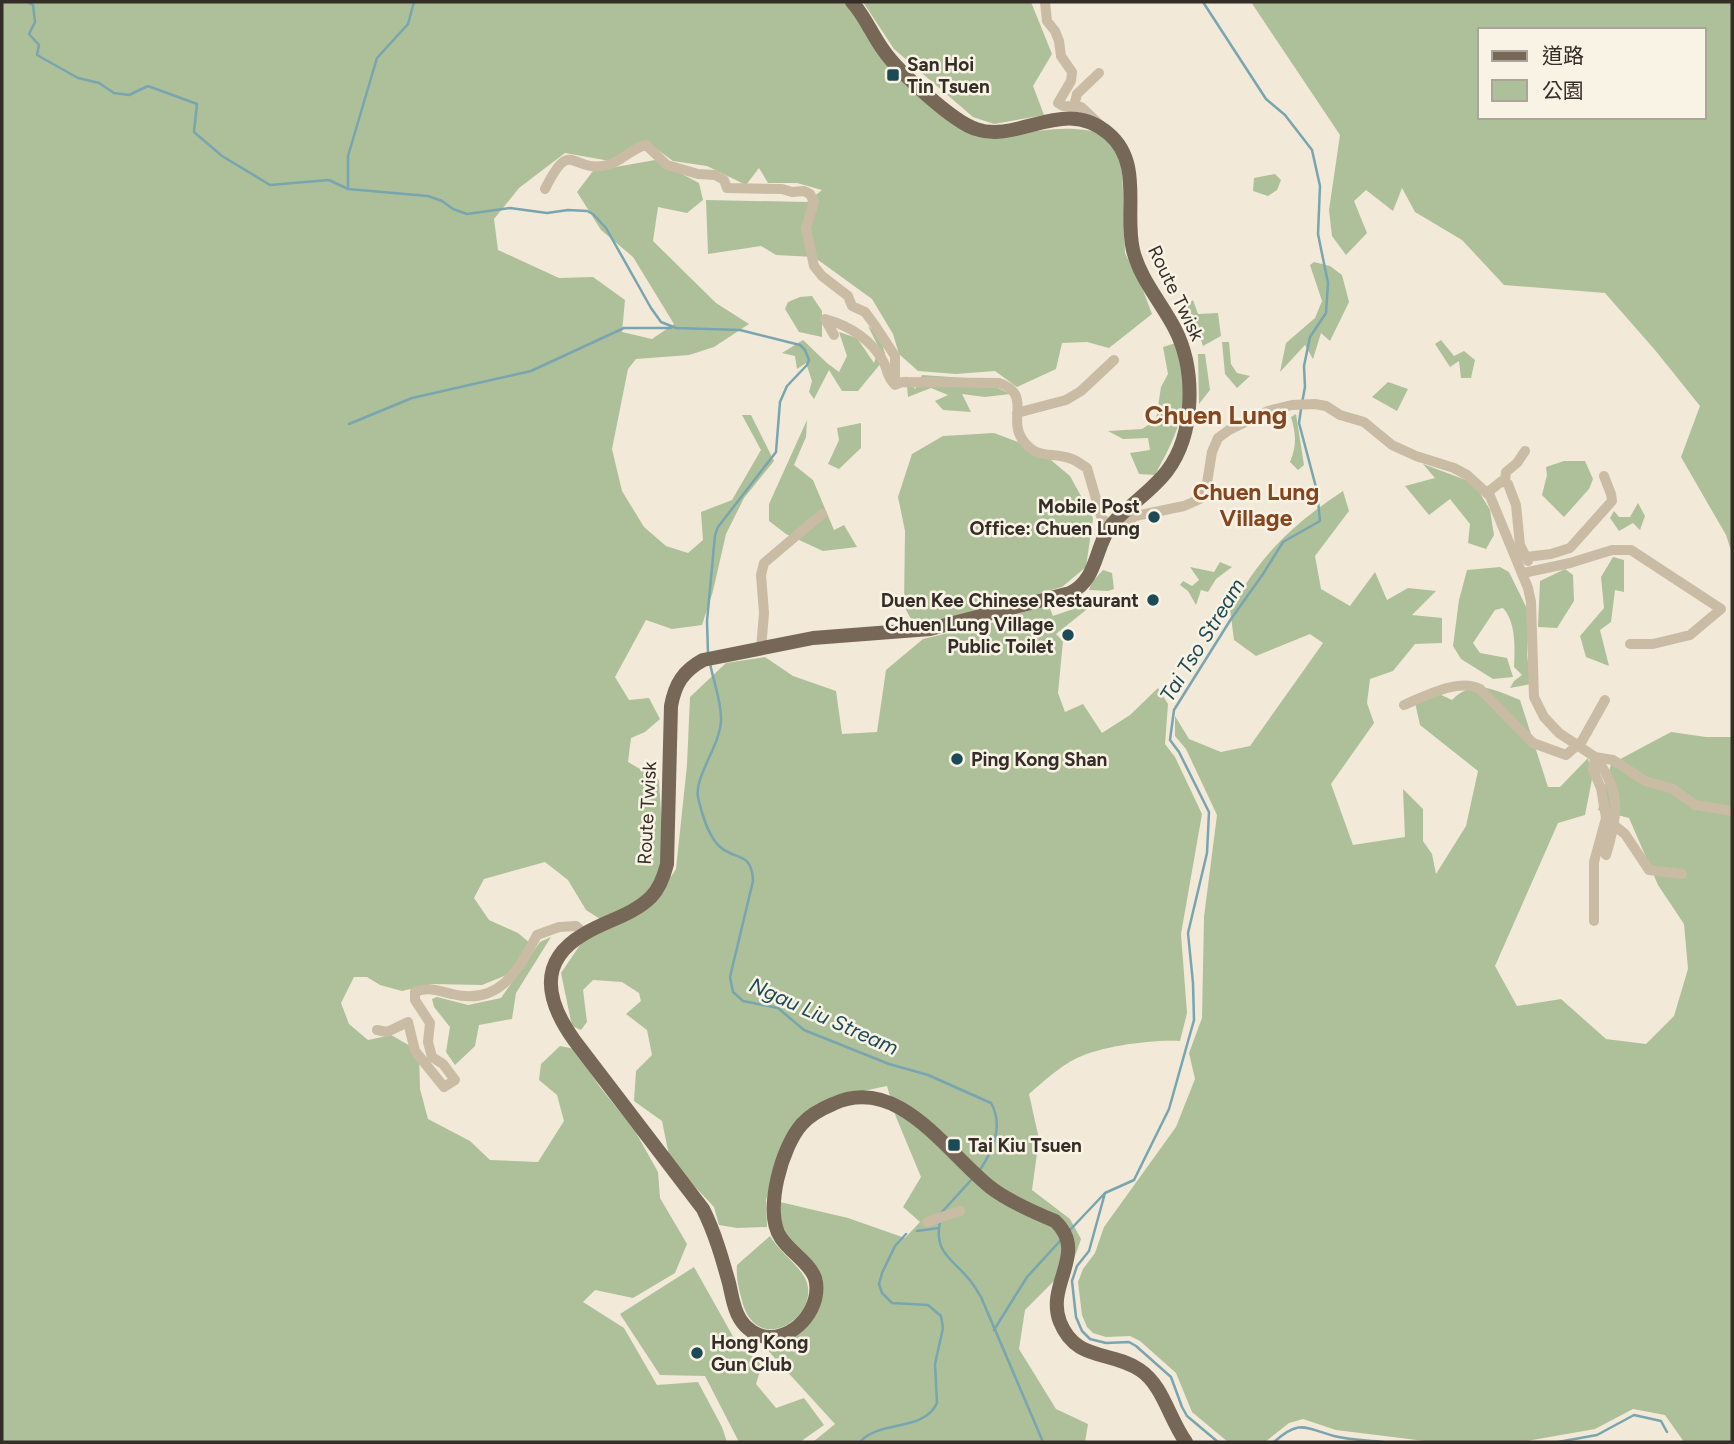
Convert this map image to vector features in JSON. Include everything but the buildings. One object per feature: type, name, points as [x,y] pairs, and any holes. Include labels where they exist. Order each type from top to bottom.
[{"type":"main road","points":[[852,2],[893,61],[955,118],[970,127],[994,132],[1057,119],[1074,119],[1088,122],[1107,132]]},
{"type":"main road","name":"Route Twisk","points":[[1107,132],[1120,146],[1128,165],[1133,252],[1142,275],[1180,340],[1186,362],[1186,428],[1175,458],[1159,480],[1109,528],[1087,581],[1066,595],[930,629],[821,637],[703,660],[691,667],[682,676],[673,695],[667,864],[663,879],[650,898],[584,933],[565,949],[555,964],[551,990],[556,1013],[574,1040],[703,1209],[717,1241],[738,1317],[753,1332],[771,1337],[791,1332],[804,1320],[814,1300],[814,1277],[808,1266],[778,1234],[773,1210],[781,1169],[794,1134],[812,1115],[849,1098],[879,1098],[897,1105],[917,1120],[994,1190],[1062,1227],[1069,1243],[1069,1256],[1059,1284],[1057,1300],[1060,1323],[1076,1345],[1091,1354],[1132,1365],[1144,1372],[1186,1442]]},
{"type":"street","points":[[1045,2],[1047,21],[1059,41],[1061,56],[1072,72],[1071,80],[1058,103],[1087,110],[1107,132]]},
{"type":"street","points":[[1074,106],[1077,94],[1099,73]]},
{"type":"street","points":[[545,189],[556,167],[566,160],[576,160],[589,166],[610,165],[628,155],[635,147],[646,145],[667,165],[698,174],[715,175],[724,180],[727,188],[782,188],[810,194],[814,202],[806,228],[814,266],[822,276],[848,296],[852,306],[865,312],[874,324],[895,356],[895,385]]},
{"type":"street","points":[[834,335],[825,319],[859,332],[881,357],[887,377],[895,385]]},
{"type":"street","points":[[1017,413],[1066,400],[1081,391],[1114,360]]},
{"type":"street","points":[[895,385],[902,382],[999,383],[1014,391],[1018,399],[1020,436],[1034,453],[1073,460],[1087,468],[1101,516],[1109,528],[1121,527],[1135,516],[1184,506],[1200,499],[1206,489],[1212,452],[1218,438],[1229,430],[1268,411],[1292,405],[1326,406],[1340,415],[1364,422],[1392,445],[1454,468],[1488,492],[1528,572]]},
{"type":"street","points":[[1525,451],[1517,463],[1506,472],[1505,481],[1516,505],[1520,545],[1526,557],[1531,602],[1534,697],[1544,717],[1559,733],[1595,757],[1613,760],[1645,781],[1673,789],[1695,805],[1732,811]]},
{"type":"street","points":[[1526,557],[1562,552],[1576,543],[1612,501],[1604,476]]},
{"type":"street","points":[[1488,492],[1505,481]]},
{"type":"street","points":[[761,649],[764,613],[761,575],[764,563],[822,514]]},
{"type":"street","points":[[1528,572],[1570,563],[1602,552],[1631,550],[1721,609],[1690,635],[1653,644],[1630,644]]},
{"type":"street","points":[[1404,705],[1438,691],[1470,684],[1480,689],[1533,743],[1566,755],[1582,741],[1605,700]]},
{"type":"street","points":[[1595,757],[1593,770],[1610,822],[1606,855]]},
{"type":"street","points":[[1610,822],[1625,834],[1649,870],[1682,874]]},
{"type":"street","points":[[1594,921],[1594,862],[1610,822]]},
{"type":"street","points":[[377,1030],[387,1032],[408,1022],[415,1051],[444,1087],[455,1080],[443,1064],[432,1057],[428,1042],[430,1023],[415,1000],[415,992],[428,987],[469,998],[494,993],[525,958],[537,935],[559,927],[576,926],[584,933]]},
{"type":"street","points":[[927,1222],[960,1211]]},
{"type":"green space","points":[[2,2],[845,2],[883,58],[993,138],[1067,129],[1097,132],[1111,137],[1122,165],[1125,253],[1152,314],[1109,348],[1087,342],[1062,343],[1056,369],[1017,387],[995,371],[956,374],[918,371],[899,354],[893,334],[872,299],[814,257],[776,255],[761,246],[708,254],[706,200],[807,202],[822,190],[797,183],[768,183],[759,168],[746,185],[707,166],[673,161],[646,141],[610,161],[565,153],[519,188],[494,219],[498,250],[559,278],[593,277],[625,300],[622,332],[652,339],[674,324],[633,257],[601,230],[577,192],[593,171],[655,160],[699,183],[703,200],[687,213],[658,207],[653,241],[716,303],[749,324],[714,347],[689,355],[636,359],[628,369],[612,449],[622,491],[644,527],[666,546],[688,553],[703,540],[701,512],[732,500],[761,450],[742,415],[751,415],[774,461],[744,498],[726,534],[702,625],[672,629],[646,620],[615,677],[629,700],[649,698],[660,719],[645,732],[631,738],[628,762],[659,780],[661,855],[659,869],[647,892],[631,904],[600,919],[586,910],[568,880],[545,862],[484,879],[474,898],[489,920],[518,933],[531,944],[509,974],[482,985],[432,984],[402,991],[380,985],[367,977],[354,977],[341,1003],[349,1024],[368,1040],[391,1035],[419,1051],[420,1089],[428,1119],[470,1141],[490,1160],[538,1162],[564,1121],[557,1095],[539,1080],[541,1064],[560,1046],[575,1049],[600,1087],[635,1131],[658,1172],[660,1198],[687,1244],[675,1273],[633,1298],[595,1290],[583,1302],[624,1328],[657,1385],[698,1382],[727,1442],[2,1442]]},
{"type":"green space","points":[[863,2],[1031,2],[1052,54],[1033,86],[1044,115],[994,124],[973,117],[894,49]]},
{"type":"green space","points":[[1251,2],[1732,2],[1732,553],[1726,535],[1681,457],[1700,406],[1605,293],[1504,285],[1462,240],[1415,212],[1402,188],[1393,211],[1366,190],[1354,201],[1367,233],[1346,255],[1332,236],[1329,210],[1340,135]]},
{"type":"green space","points":[[1275,174],[1281,180],[1277,190],[1268,196],[1253,191],[1254,178]]},
{"type":"green space","points":[[1314,262],[1330,266],[1342,275],[1349,302],[1330,341],[1321,333],[1313,359],[1305,345],[1280,372],[1286,343],[1315,318],[1322,301],[1310,265]]},
{"type":"green space","points":[[812,296],[822,311],[822,337],[799,332],[785,309],[788,302]]},
{"type":"green space","points":[[1193,300],[1198,314],[1218,313],[1221,336],[1203,346],[1200,337],[1181,311]]},
{"type":"green space","points":[[868,326],[880,337],[886,357],[858,391],[842,391],[829,370],[814,399],[809,392],[812,381],[806,363],[797,369],[795,356],[782,353],[803,340],[839,372],[847,356],[839,332],[857,338],[874,363],[879,348]]},
{"type":"green space","points":[[1441,340],[1454,356],[1464,351],[1475,360],[1471,378],[1461,378],[1459,361],[1450,367],[1435,344]]},
{"type":"green space","points":[[1222,342],[1229,342],[1231,364],[1237,373],[1250,376],[1237,388],[1225,374]]},
{"type":"green space","points":[[1176,343],[1184,381],[1180,418],[1155,475],[1139,474],[1130,453],[1150,450],[1148,438],[1123,439],[1108,431],[1142,429],[1156,420],[1161,387],[1168,374],[1163,347]]},
{"type":"green space","points":[[1198,354],[1205,354],[1210,390],[1199,404]]},
{"type":"green space","points":[[922,375],[980,379],[1010,394],[985,397],[962,394],[971,412],[943,410],[935,401],[948,395],[931,388],[908,397],[906,376],[915,389]]},
{"type":"green space","points":[[1388,382],[1408,389],[1397,411],[1372,397]]},
{"type":"green space","points":[[1296,414],[1304,465],[1298,470],[1290,462],[1295,440],[1291,417]]},
{"type":"green space","points":[[807,420],[806,437],[794,465],[813,480],[834,530],[844,525],[857,547],[823,551],[786,534],[769,521],[769,504]]},
{"type":"green space","points":[[861,423],[861,448],[839,469],[828,464],[839,440],[837,428]]},
{"type":"green space","points":[[994,433],[1039,450],[1070,476],[1093,518],[1086,567],[1062,587],[953,618],[912,621],[904,606],[905,531],[898,497],[912,454],[943,436]]},
{"type":"green space","points":[[1564,461],[1585,461],[1593,479],[1589,489],[1564,517],[1542,495],[1547,475],[1546,467]]},
{"type":"green space","points":[[1423,464],[1474,483],[1490,510],[1494,535],[1486,549],[1468,543],[1470,524],[1450,499],[1429,515],[1405,486],[1435,478]]},
{"type":"green space","points":[[1343,491],[1349,511],[1315,556],[1321,589],[1350,606],[1375,572],[1387,600],[1408,588],[1436,591],[1412,615],[1442,618],[1442,643],[1415,644],[1393,671],[1370,679],[1367,703],[1374,723],[1331,784],[1353,845],[1405,837],[1403,789],[1423,809],[1423,841],[1432,854],[1436,874],[1466,826],[1478,771],[1420,725],[1414,698],[1435,692],[1452,700],[1468,689],[1485,688],[1520,700],[1548,787],[1560,787],[1588,758],[1592,779],[1585,815],[1558,823],[1495,966],[1517,1006],[1561,999],[1606,1039],[1646,1044],[1674,1016],[1688,969],[1684,924],[1658,885],[1629,818],[1598,810],[1611,764],[1671,732],[1706,737],[1732,737],[1732,1442],[1684,1442],[1665,1415],[1633,1409],[1595,1429],[1521,1442],[1433,1442],[1336,1430],[1303,1419],[1289,1423],[1265,1442],[1228,1442],[1192,1412],[1176,1373],[1140,1341],[1130,1336],[1106,1337],[1093,1333],[1082,1315],[1078,1282],[1083,1269],[1095,1253],[1104,1227],[1176,1127],[1195,1079],[1189,1053],[1202,1018],[1204,917],[1217,815],[1186,749],[1175,736],[1175,716],[1189,739],[1221,752],[1250,746],[1323,643],[1310,634],[1256,656],[1234,640],[1230,609],[1253,573],[1276,546],[1308,516]]},
{"type":"green space","points":[[1638,503],[1645,516],[1640,530],[1633,523],[1619,531],[1610,518],[1614,511],[1619,517],[1630,517]]},
{"type":"green space","points":[[1613,557],[1624,560],[1624,592],[1615,590],[1611,622],[1600,630],[1609,666],[1586,657],[1580,636],[1604,608],[1601,577]]},
{"type":"green space","points":[[1220,562],[1232,567],[1216,579],[1208,592],[1201,590],[1196,605],[1188,591],[1180,585],[1183,581],[1192,586],[1199,580],[1190,567],[1214,572]]},
{"type":"green space","points":[[1500,567],[1509,572],[1529,613],[1527,655],[1531,684],[1510,688],[1522,675],[1514,667],[1512,628],[1503,608],[1495,610],[1473,643],[1480,653],[1507,658],[1513,677],[1493,679],[1461,659],[1453,646],[1459,600],[1467,570]]},
{"type":"green space","points":[[1565,569],[1573,575],[1574,601],[1557,628],[1538,627],[1540,581]]},
{"type":"green space","points":[[1103,570],[1112,573],[1114,589],[1089,590],[1092,582]]},
{"type":"green space","points":[[1089,598],[1096,602],[1056,634],[1063,641],[1058,693],[1065,712],[1083,704],[1102,733],[1130,715],[1158,688],[1168,704],[1165,744],[1175,757],[1202,814],[1181,934],[1187,1013],[1180,1041],[1128,1044],[1087,1054],[1052,1074],[1029,1094],[1039,1139],[1032,1190],[1070,1219],[1081,1239],[1073,1262],[1025,1310],[1019,1349],[1056,1409],[1088,1424],[1085,1442],[813,1442],[835,1424],[761,1343],[784,1341],[799,1333],[821,1299],[781,1223],[780,1202],[848,1218],[905,1238],[920,1222],[903,1207],[921,1177],[896,1117],[887,1086],[834,1097],[794,1123],[785,1137],[766,1200],[767,1227],[737,1228],[719,1225],[714,1207],[670,1160],[662,1121],[634,1101],[636,1071],[652,1055],[647,1030],[626,1014],[641,1001],[639,993],[622,982],[593,980],[583,990],[587,1022],[581,1030],[572,1026],[561,973],[582,942],[654,903],[676,869],[687,765],[690,697],[726,663],[765,657],[793,676],[836,691],[842,734],[877,732],[886,670],[923,639],[991,623],[1048,604],[1053,616],[1082,606]]},
{"type":"green space","points":[[551,937],[516,993],[512,1019],[479,1025],[475,1046],[455,1065],[446,1052],[450,1027],[434,1007],[432,999],[437,997],[468,1005],[501,998],[540,942]]},
{"type":"green space","points":[[770,1236],[805,1277],[808,1296],[803,1309],[794,1320],[783,1327],[770,1329],[758,1326],[748,1316],[738,1285],[737,1265]]},
{"type":"green space","name":"Hong Kong Gun Club","points":[[694,1267],[735,1340],[762,1365],[756,1384],[776,1408],[804,1398],[824,1425],[800,1442],[739,1442],[705,1376],[660,1375],[620,1314]]},
{"type":"waterway","name":"Ngau Liu Stream","points":[[27,2],[33,5],[35,22],[29,34],[39,45],[37,55],[78,78],[99,83],[114,93],[129,95],[148,86],[197,104],[194,132],[222,156],[270,185],[329,180],[348,189],[428,196],[467,214],[510,208],[547,213],[587,211],[606,228],[661,322],[676,328],[740,330],[800,345],[809,360],[787,386],[780,402],[776,452],[718,527],[715,535],[707,621],[708,653]]},
{"type":"waterway","points":[[348,188],[348,156],[377,58],[408,24],[414,2]]},
{"type":"waterway","name":"Tai Tso Stream","points":[[1203,2],[1266,99],[1285,115],[1312,150],[1320,186],[1318,234],[1328,283],[1326,313],[1310,337],[1304,366],[1305,387],[1302,403]]},
{"type":"waterway","points":[[349,424],[412,398],[531,371],[624,328],[671,328]]},
{"type":"waterway","name":"Tai Tso Stream","points":[[1070,1230],[1105,1193],[1134,1180],[1169,1109],[1194,1020],[1188,933],[1207,853],[1209,812],[1179,752],[1170,740],[1174,710],[1283,542],[1320,521],[1317,491],[1299,423],[1301,409]]},
{"type":"waterway","name":"Ngau Liu Stream","points":[[710,663],[719,699],[721,721],[700,780],[698,797],[715,841],[725,851],[742,858],[750,865],[753,881],[730,977],[733,992],[743,1001],[778,1008],[804,1030],[889,1064],[928,1075],[991,1103],[997,1129],[989,1154],[980,1170]]},
{"type":"waterway","name":"Ngau Liu Stream","points":[[942,1212],[973,1178]]},
{"type":"waterway","points":[[1105,1193],[1089,1251],[1077,1266],[1072,1281],[1076,1317],[1082,1331],[1090,1339],[1106,1343],[1129,1342],[1136,1346],[1171,1377],[1187,1416],[1218,1442]]},
{"type":"waterway","name":"Tai Tso Stream","points":[[940,1221],[941,1247],[981,1297],[1043,1442]]},
{"type":"waterway","points":[[917,1231],[939,1228]]},
{"type":"waterway","points":[[860,1442],[878,1431],[922,1418],[931,1412],[937,1403],[935,1364],[943,1328],[941,1316],[928,1305],[892,1303],[882,1293],[879,1284],[895,1246],[906,1234]]},
{"type":"waterway","name":"Tai Tso Stream","points":[[994,1330],[1027,1277],[1060,1241]]},
{"type":"waterway","points":[[1558,1442],[1597,1435],[1634,1415],[1661,1421],[1667,1432]]},
{"type":"waterway","points":[[1274,1442],[1290,1430],[1303,1427],[1340,1437],[1383,1442]]},
{"type":"place","name":"San Hoi Tin Tsuen","points":[[893,75]]},
{"type":"place","name":"Mobile Post Office: Chuen Lung","points":[[1154,517]]},
{"type":"place","name":"Duen Kee Chinese Restaurant","points":[[1153,600]]},
{"type":"place","name":"Chuen Lung Village Public Toilet","points":[[1068,635]]},
{"type":"place","name":"Ping Kong Shan","points":[[957,759]]},
{"type":"place","name":"Tai Kiu Tsuen","points":[[954,1145]]},
{"type":"place","name":"Hong Kong Gun Club","points":[[697,1353]]},
{"type":"district","name":"Chuen Lung","points":[[1216,415]]},
{"type":"district","name":"Chuen Lung Village","points":[[1256,505]]}]
